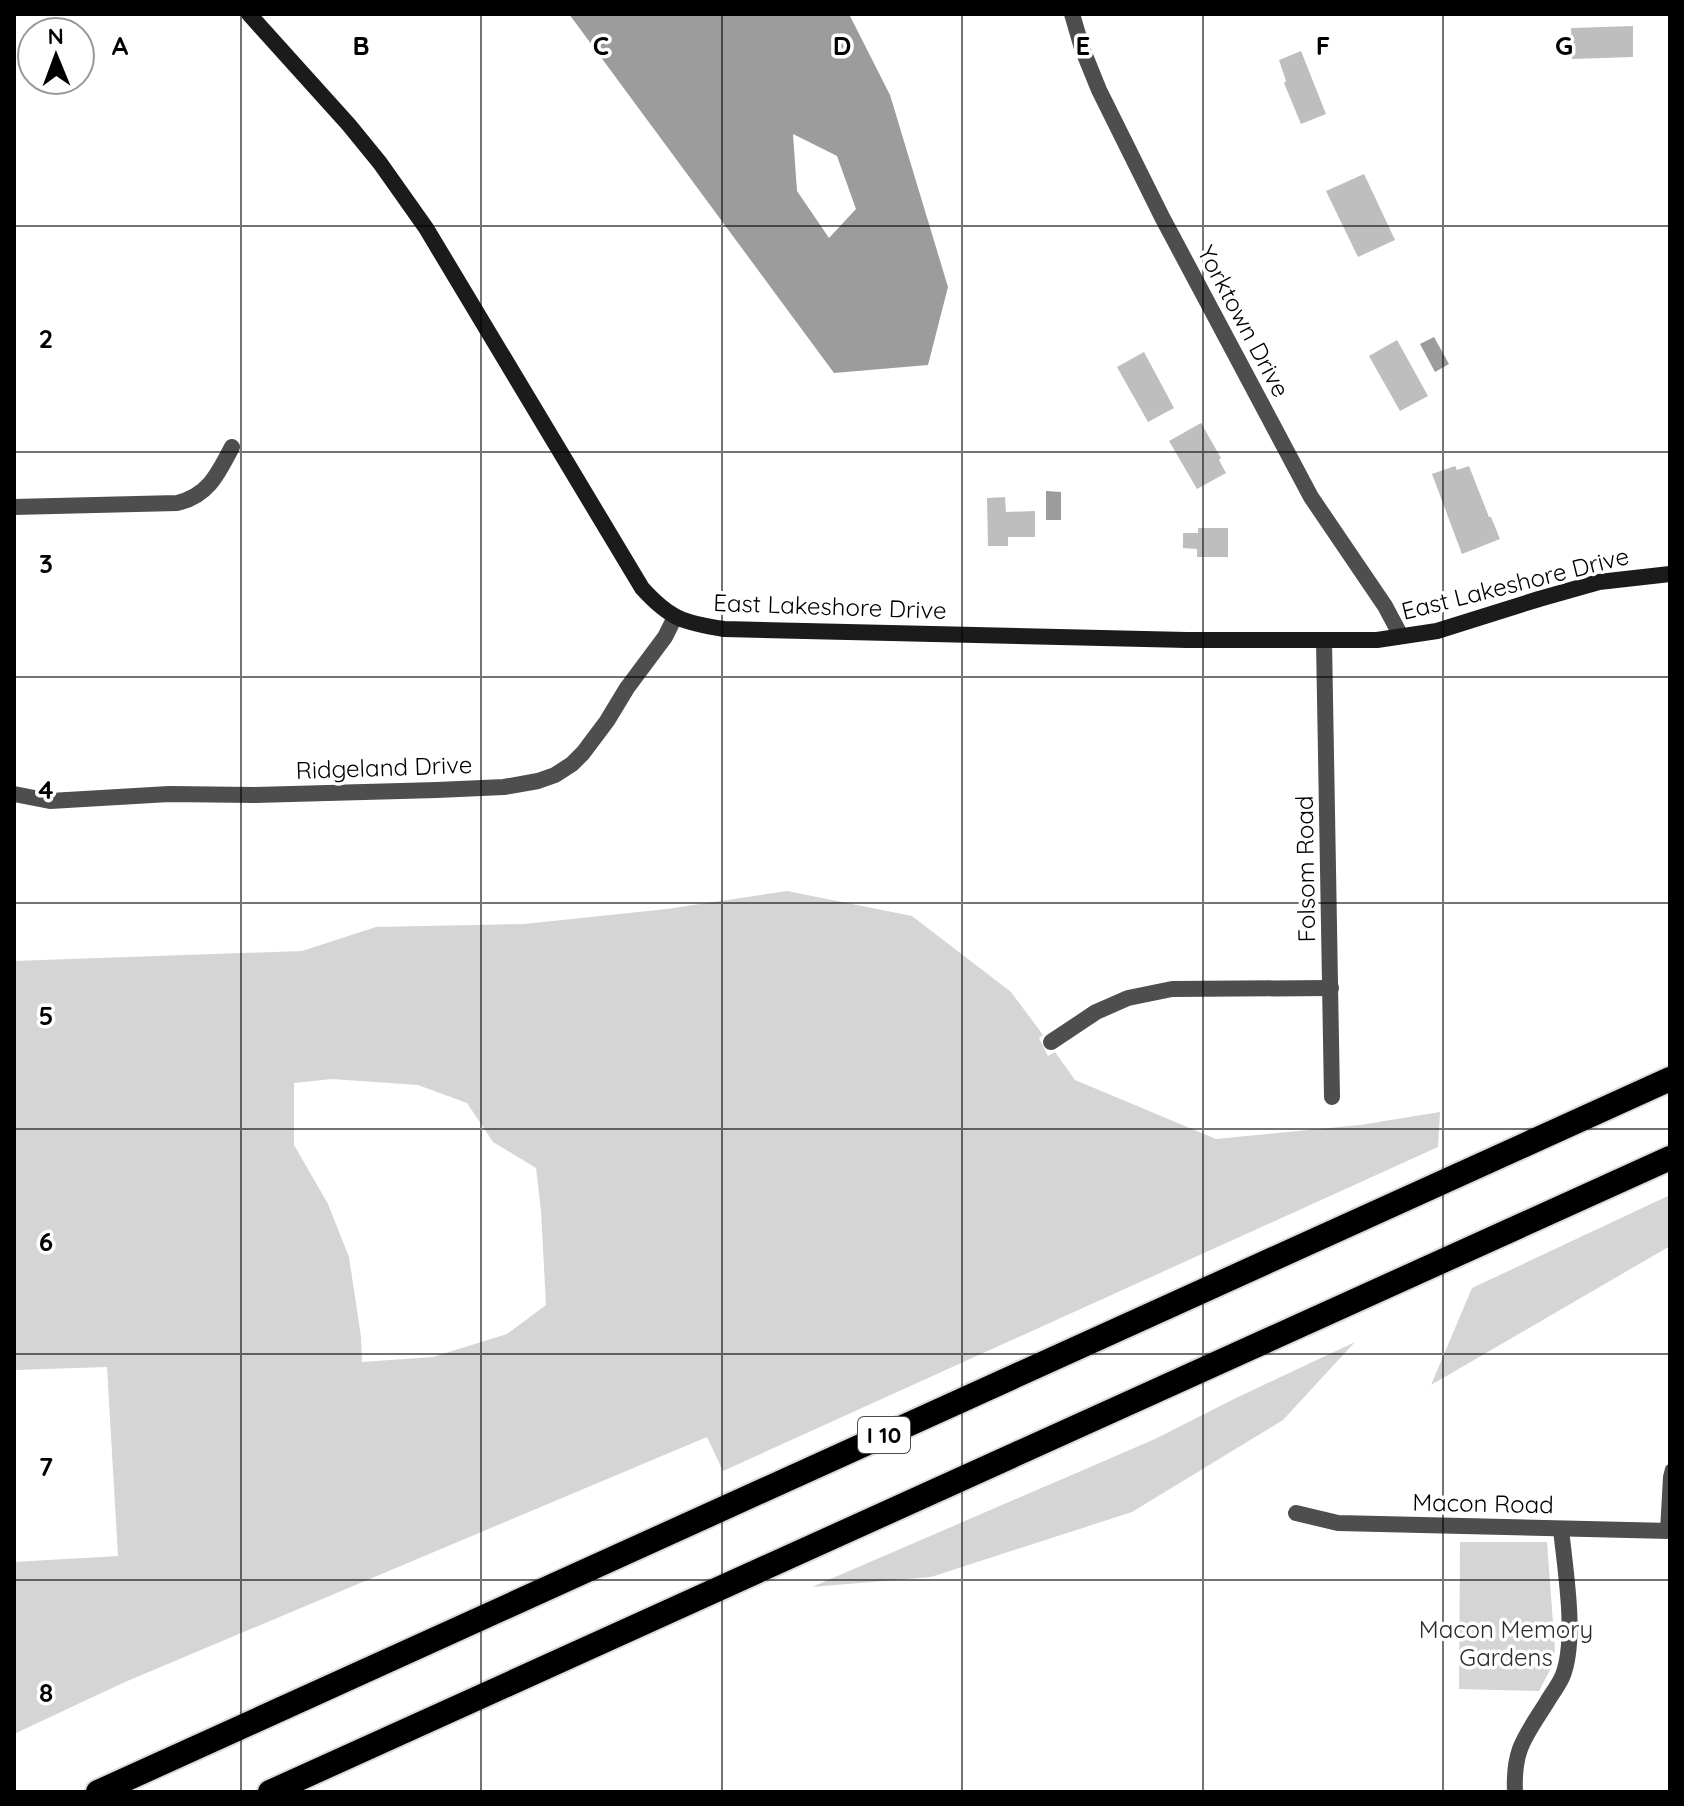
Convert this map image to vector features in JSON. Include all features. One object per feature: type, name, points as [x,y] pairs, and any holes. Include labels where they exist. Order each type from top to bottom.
[{"type":"highway","name":"I 10","points":[[98,1792],[1670,1079]]},
{"type":"highway","points":[[270,1792],[1670,1158]]},
{"type":"street","name":"East Lakeshore Drive","points":[[249,14],[349,125],[389,176],[442,254],[642,588],[659,607],[692,624],[724,629],[1187,640],[1377,640],[1437,631],[1599,582],[1670,574]]},
{"type":"street","name":"Yorktown Drive","points":[[1072,14],[1099,90],[1183,258],[1311,497],[1385,606],[1401,636]]},
{"type":"street","points":[[14,507],[177,503],[191,500],[202,494],[232,447]]},
{"type":"street","name":"Ridgeland Drive","points":[[14,794],[50,801],[169,794],[437,790],[504,787],[538,781],[555,775],[583,753],[665,637],[675,617]]},
{"type":"street","name":"Folsom Road","points":[[1324,641],[1332,1097]]},
{"type":"street","points":[[1051,1042],[1106,1007],[1128,998],[1172,989],[1331,988]]},
{"type":"street","name":"Macon Road","points":[[1296,1513],[1338,1523],[1667,1531]]},
{"type":"street","points":[[1515,1792],[1514,1771],[1520,1746],[1562,1678],[1568,1658],[1570,1625],[1561,1529]]},
{"type":"lane","points":[[1667,1531],[1670,1469]]},
{"type":"green space","points":[[787,891],[912,916],[1011,992],[1043,1035],[1039,1038],[1048,1056],[1055,1052],[1075,1080],[1216,1139],[1360,1125],[1440,1112],[1438,1147],[723,1471],[707,1437],[125,1682],[14,1734],[14,1562],[118,1556],[107,1367],[14,1370],[14,961],[302,951],[376,927],[524,924],[667,909]],"holes":[[[332,1079],[418,1085],[467,1103],[493,1142],[536,1168],[546,1305],[507,1334],[433,1357],[362,1362],[349,1257],[328,1204],[294,1145],[294,1083]]]},
{"type":"green space","points":[[1670,1195],[1670,1246],[1431,1385],[1472,1288]]},
{"type":"green space","points":[[1355,1342],[1283,1420],[1132,1512],[931,1577],[812,1587],[1155,1439]]},
{"type":"green space","name":"Macon Memory Gardens","points":[[1460,1542],[1547,1542],[1555,1650],[1551,1668],[1539,1691],[1459,1689]]},
{"type":"shaded area","points":[[569,14],[849,14],[890,95],[948,287],[928,365],[834,373]],"holes":[[[793,134],[837,156],[856,209],[829,238],[797,191]]]},
{"type":"shaded area","points":[[1434,337],[1449,364],[1435,372],[1420,344]]},
{"type":"shaded area","points":[[1046,491],[1061,492],[1061,520],[1046,520]]},
{"type":"building","points":[[1633,26],[1633,57],[1572,59],[1571,28]]},
{"type":"building","points":[[1301,51],[1326,114],[1301,124],[1284,83],[1279,60]]},
{"type":"building","points":[[1364,174],[1395,240],[1358,257],[1326,191]]},
{"type":"building","points":[[1397,340],[1428,396],[1400,411],[1369,356]]},
{"type":"building","points":[[1144,352],[1174,408],[1148,422],[1117,367]]},
{"type":"building","points":[[1201,423],[1226,473],[1197,489],[1169,441]]},
{"type":"building","points":[[1455,466],[1457,470],[1469,466],[1500,539],[1462,554],[1432,474]]},
{"type":"building","points":[[1005,497],[1006,512],[1035,511],[1035,537],[1008,537],[1008,546],[988,546],[987,498]]},
{"type":"building","points":[[1198,528],[1228,528],[1228,557],[1197,557],[1197,549],[1183,548],[1183,533],[1198,533]]}]
